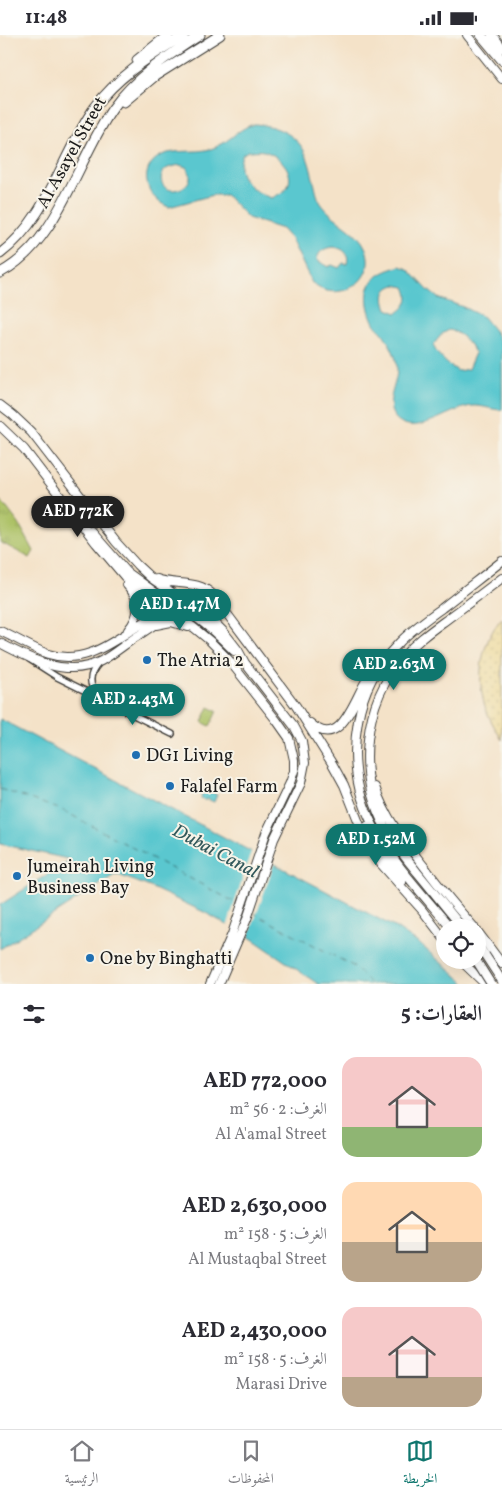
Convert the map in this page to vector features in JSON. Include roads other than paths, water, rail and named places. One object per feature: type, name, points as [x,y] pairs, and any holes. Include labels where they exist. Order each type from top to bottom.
[{"type":"main road","points":[[126,74],[144,54],[168,35]]},
{"type":"main road","name":"Al Asayel Street","points":[[0,254],[17,239],[36,216],[89,117],[110,89],[126,74],[184,35]]},
{"type":"main road","name":"Al Asayel Street","points":[[1,273],[33,246],[48,226],[105,120],[128,89],[147,71],[200,35]]},
{"type":"main road","points":[[105,120],[148,81],[220,35]]},
{"type":"main road","points":[[481,35],[502,60]]},
{"type":"main road","points":[[492,35],[502,48]]},
{"type":"street","points":[[467,35],[502,79]]},
{"type":"street","points":[[0,405],[30,432],[116,542],[144,572],[206,617],[229,637],[245,663],[290,721],[302,741],[305,758],[299,789],[274,839],[247,919],[219,984]]},
{"type":"street","points":[[0,426],[24,449],[96,543],[128,581],[169,608],[202,634],[228,659],[282,727],[288,738],[294,760],[294,771],[284,797],[266,833],[232,934],[210,984]]},
{"type":"street","points":[[78,520],[98,538],[132,577],[164,599],[169,595],[164,587]]},
{"type":"street","points":[[96,543],[114,569],[134,592],[137,599],[138,608],[136,616],[122,637]]},
{"type":"street","points":[[302,716],[318,729],[329,731],[338,727],[348,717],[365,681],[397,644],[416,627],[502,561]]},
{"type":"street","points":[[144,572],[165,582],[199,585],[210,592],[302,716],[338,774],[358,822],[377,858],[390,877],[422,910]]},
{"type":"street","points":[[455,919],[401,852],[378,814],[371,793],[367,753],[370,726],[377,700],[396,665],[424,636],[502,578]]},
{"type":"street","points":[[0,643],[42,663],[62,667],[83,666],[100,661],[149,628],[169,608],[175,595]]},
{"type":"street","points":[[206,617],[200,606],[200,601],[205,596],[215,599]]},
{"type":"street","points":[[0,631],[48,654],[69,657],[90,654],[169,608]]},
{"type":"street","points":[[169,608],[195,617],[213,631],[245,663]]},
{"type":"street","points":[[149,628],[162,623],[176,623],[202,634]]},
{"type":"street","points":[[24,655],[42,669],[172,735]]},
{"type":"street","points":[[100,661],[93,670],[90,680],[93,690],[102,700]]},
{"type":"street","points":[[382,663],[366,694],[359,716],[355,739],[356,773],[359,793],[374,830],[386,849],[443,919]]},
{"type":"street","points":[[367,753],[377,795],[393,827],[467,919]]},
{"type":"street","points":[[365,810],[365,821],[375,843],[391,868],[436,928]]},
{"type":"street","points":[[478,978],[492,977],[497,972],[500,961],[486,943]]},
{"type":"street","points":[[486,957],[502,981]]},
{"type":"street","points":[[469,969],[485,984]]},
{"type":"street","points":[[482,969],[491,984]]},
{"type":"water","points":[[254,124],[275,128],[294,138],[303,149],[321,203],[328,212],[358,236],[366,249],[368,261],[366,271],[361,280],[352,287],[343,291],[332,292],[312,283],[291,239],[282,229],[248,218],[226,195],[213,195],[169,207],[161,203],[150,190],[147,183],[149,167],[162,155],[212,149]],"holes":[[[248,151],[264,151],[275,156],[284,164],[290,180],[285,190],[272,198],[257,192],[246,182],[242,176],[240,162],[243,154]],[[180,165],[186,167],[190,174],[189,182],[176,190],[168,189],[161,181],[163,172],[172,166]],[[333,247],[343,250],[347,254],[347,264],[343,263],[339,268],[332,265],[328,267],[317,260],[320,252]]]},
{"type":"water","points":[[401,266],[408,269],[438,298],[483,317],[496,333],[502,347],[502,410],[472,406],[418,425],[402,423],[395,418],[390,406],[397,371],[396,360],[387,340],[372,318],[368,307],[368,295],[371,285],[379,275]],"holes":[[[395,285],[405,287],[408,295],[406,305],[397,313],[387,309],[384,298],[386,291]],[[449,330],[457,333],[464,339],[475,353],[468,369],[458,371],[450,366],[437,353],[433,345],[442,334]]]},
{"type":"water","name":"Dubai Canal","points":[[0,719],[396,928],[436,958],[436,969],[449,969],[466,984],[318,984],[251,938],[204,912],[150,887],[116,874],[0,949],[0,905],[68,861],[68,859],[0,844]]},
{"type":"water","points":[[201,786],[217,795],[214,802],[201,798],[202,794],[198,792]]},
{"type":"place","name":"The Atria 2","points":[[147,660]]},
{"type":"place","name":"DG1 Living","points":[[136,755]]},
{"type":"place","name":"Falafel Farm","points":[[170,786]]},
{"type":"place","name":"Jumeirah Living Business Bay","points":[[17,876]]},
{"type":"place","name":"One by Binghatti","points":[[90,958]]}]
